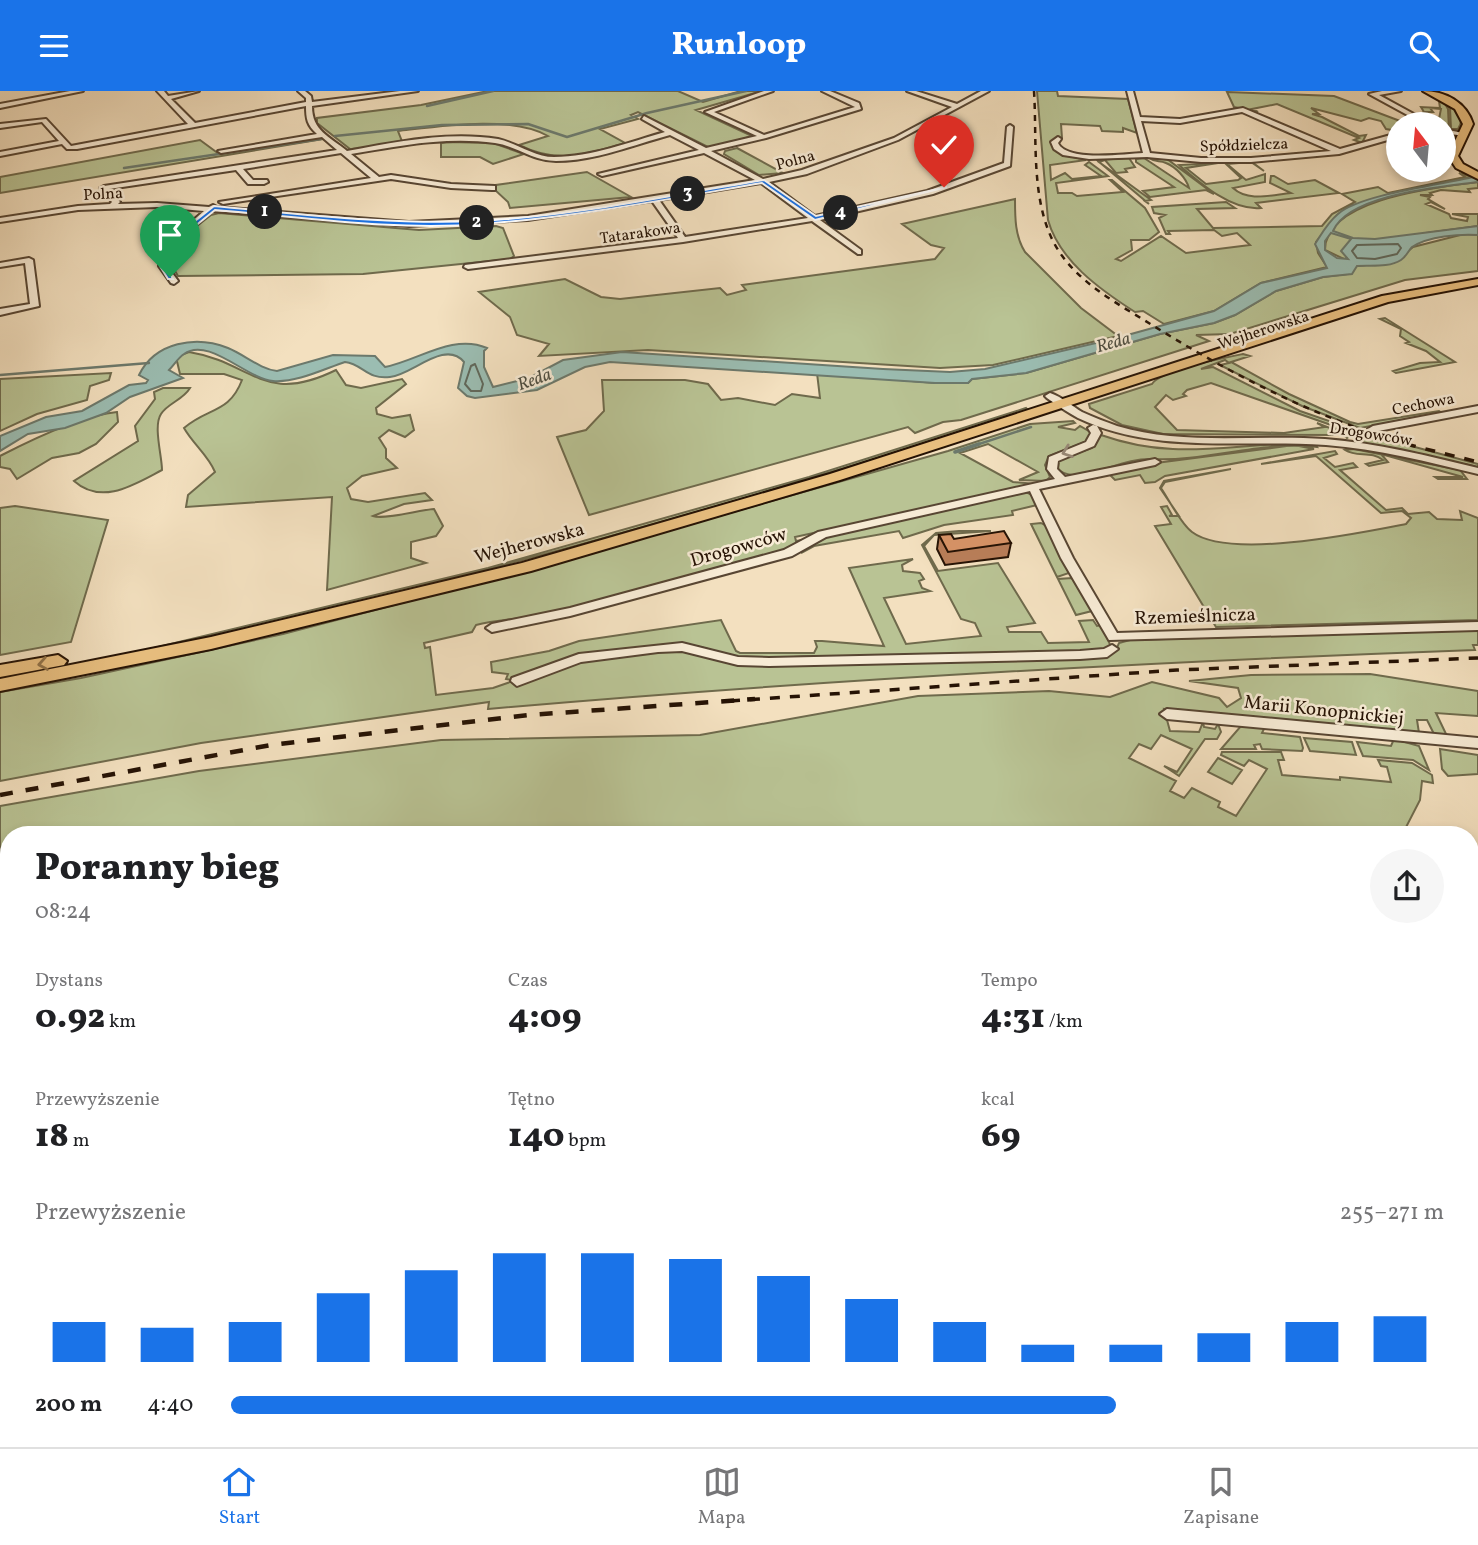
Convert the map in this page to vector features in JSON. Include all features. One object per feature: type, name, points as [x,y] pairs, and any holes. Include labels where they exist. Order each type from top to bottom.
[{"type":"main road","points":[[1427,91],[1464,107],[1468,119],[1464,134],[1452,156],[1455,162],[1476,176]]},
{"type":"main road","name":"Wejherowska","points":[[0,685],[83,663],[309,620],[538,562],[831,478],[1055,400],[1390,289],[1478,274]]},
{"type":"main road","name":"Wejherowska","points":[[1055,400],[1394,297],[1478,282]]},
{"type":"main road","name":"Wejherowska","points":[[0,671],[83,663]]},
{"type":"street","points":[[0,106],[80,91]]},
{"type":"street","points":[[160,91],[193,125]]},
{"type":"street","points":[[166,97],[196,91]]},
{"type":"street","points":[[301,91],[309,96],[311,124],[376,178]]},
{"type":"street","points":[[0,126],[44,120],[69,148],[311,104],[415,91]]},
{"type":"street","points":[[764,138],[708,110],[770,91]]},
{"type":"street","points":[[602,174],[711,152],[859,108],[857,104],[825,91]]},
{"type":"street","points":[[910,91],[956,106]]},
{"type":"street","name":"Polna","points":[[0,220],[113,206],[214,208],[409,224],[509,223],[764,181],[808,171],[869,149],[986,91]]},
{"type":"street","points":[[1130,91],[1147,155]]},
{"type":"street","points":[[1398,91],[1372,94],[1406,112]]},
{"type":"street","points":[[1138,119],[1180,121],[1243,110],[1339,152]]},
{"type":"street","points":[[644,118],[764,181],[858,251]]},
{"type":"street","name":"Tatarakowa","points":[[468,267],[683,240],[815,218],[901,199],[1004,166],[1007,164],[1010,127]]},
{"type":"street","points":[[113,206],[116,202],[104,188],[345,152],[448,141],[495,141],[511,144],[537,158],[555,159],[593,154],[672,132]]},
{"type":"street","points":[[1456,133],[1464,134]]},
{"type":"street","points":[[221,151],[322,135]]},
{"type":"street","name":"Spółdzielcza","points":[[1058,139],[1054,142],[1059,151],[1089,157],[1147,155],[1201,160],[1251,160],[1339,152],[1386,138]]},
{"type":"street","points":[[0,154],[64,142]]},
{"type":"street","points":[[238,168],[251,182],[264,181]]},
{"type":"street","name":"Polna","points":[[214,208],[238,201],[376,178],[395,177],[451,186],[492,188]]},
{"type":"street","points":[[654,199],[683,240]]},
{"type":"street","points":[[174,281],[163,266],[164,249],[214,208]]},
{"type":"street","points":[[0,265],[29,260],[35,306],[0,312]]},
{"type":"street","name":"Drogowców","points":[[1055,400],[1069,415],[1093,428],[1133,442],[1170,448],[1257,441]]},
{"type":"street","name":"Drogowców","points":[[1055,400],[1095,421],[1137,435],[1177,440],[1354,445],[1478,471]]},
{"type":"street","name":"Cechowa","points":[[1373,429],[1478,409]]},
{"type":"street","points":[[1062,481],[1052,469],[1053,459],[1090,444],[1096,433],[1093,428]]},
{"type":"street","points":[[1033,487],[1156,462]]},
{"type":"street","name":"Drogowców","points":[[492,628],[570,612],[789,553],[834,531],[1033,487]]},
{"type":"street","name":"Rzemieślnicza","points":[[1033,487],[1067,558],[1113,637],[1478,626]]},
{"type":"street","points":[[517,681],[579,658],[682,647],[738,661],[769,662],[1080,655],[1107,653],[1112,649]]},
{"type":"street","name":"Marii Konopnickiej","points":[[1167,714],[1478,743]]},
{"type":"green space","points":[[488,91],[678,91],[703,102],[741,91],[762,91],[696,110],[752,136],[718,147],[708,147],[638,112],[631,115],[638,119],[600,129],[625,143],[572,156],[547,155],[519,145],[548,136],[515,126],[475,124],[398,131],[403,144],[357,150],[350,149],[317,123],[317,118],[421,105]]},
{"type":"green space","points":[[1037,91],[1057,91],[1058,96],[1128,99],[1137,133],[1123,128],[1123,132],[1102,131],[1100,126],[1061,124],[1062,138],[1056,138],[1052,142],[1065,155],[1086,160],[1050,165],[1051,180],[1065,173],[1072,179],[1101,176],[1085,165],[1089,162],[1108,176],[1056,183],[1058,193],[1072,193],[1077,196],[1123,192],[1112,180],[1145,208],[1159,232],[1149,240],[1131,240],[1132,250],[1116,259],[1121,261],[1161,236],[1186,253],[1250,245],[1237,233],[1222,236],[1214,230],[1168,231],[1170,234],[1166,234],[1159,218],[1165,215],[1154,213],[1152,207],[1226,202],[1235,208],[1197,209],[1213,228],[1322,226],[1332,214],[1355,202],[1342,194],[1378,187],[1388,193],[1451,182],[1350,206],[1337,215],[1316,242],[1318,253],[1327,267],[1261,283],[1214,311],[1164,324],[1143,311],[1135,312],[1082,272],[1061,248],[1048,220]]},
{"type":"green space","points":[[1227,92],[1334,96],[1386,116],[1386,129],[1381,121],[1369,118],[1361,121],[1311,108],[1319,114],[1312,114],[1359,136],[1366,135],[1362,143],[1354,140],[1359,138],[1277,104],[1252,109],[1258,112],[1234,107]]},
{"type":"green space","points":[[1439,101],[1444,102],[1448,109],[1448,112],[1440,112],[1441,109],[1430,108],[1433,112],[1424,112],[1421,107],[1440,108]]},
{"type":"green space","points":[[1444,102],[1454,106],[1460,114],[1458,129],[1456,112],[1450,112]]},
{"type":"green space","points":[[313,138],[323,139],[0,193],[0,177],[200,140],[219,154]]},
{"type":"green space","points":[[441,143],[493,143],[524,154],[493,164],[480,157],[441,157]]},
{"type":"green space","points":[[737,148],[783,173],[759,175],[724,154],[725,151]]},
{"type":"green space","points":[[1129,158],[1135,167],[1125,169],[1127,172],[1116,173],[1105,160],[1097,160]]},
{"type":"green space","points":[[1144,158],[1189,188],[1173,167],[1149,158],[1167,159],[1214,194],[1206,190],[1150,197],[1143,191],[1174,187],[1136,162],[1136,159]]},
{"type":"green space","points":[[1250,161],[1264,171],[1251,162],[1227,164],[1246,180],[1265,174],[1265,182],[1233,188],[1246,195],[1260,197],[1291,193],[1270,183],[1271,176],[1288,184],[1315,180],[1339,193],[1256,203],[1261,208],[1250,208],[1217,195],[1179,165],[1218,163],[1186,168],[1206,184],[1238,180],[1241,178],[1225,163]]},
{"type":"green space","points":[[1100,163],[1147,197],[1151,200],[1145,201]]},
{"type":"green space","points":[[587,172],[631,197],[510,208],[508,202],[495,190],[496,185]]},
{"type":"green space","points":[[1459,173],[1472,177],[1456,181],[1465,177]]},
{"type":"green space","points":[[1478,182],[1478,188],[1468,189],[1470,192],[1441,190],[1430,193],[1432,195],[1420,195],[1430,197],[1428,199],[1445,209],[1431,202],[1426,204],[1449,214],[1451,218],[1467,221],[1468,217],[1452,214],[1478,214],[1478,226],[1426,233],[1346,260],[1325,250],[1330,232],[1344,218],[1363,207],[1413,192]]},
{"type":"green space","points":[[1015,199],[1017,233],[1025,252],[1081,308],[1118,336],[993,365],[940,368],[648,350],[539,356],[549,344],[517,335],[510,317],[479,292],[565,279],[601,297],[620,299],[720,288],[727,295],[746,290],[742,285],[935,259],[944,248],[931,245],[902,224]]},
{"type":"green space","points":[[219,213],[419,230],[496,226],[503,228],[514,256],[510,259],[363,274],[178,276],[168,259],[174,244],[211,215]]},
{"type":"green space","points":[[1464,234],[1478,235],[1478,271],[1405,280],[1230,334],[1196,335],[1209,341],[961,420],[943,422],[915,433],[908,427],[589,515],[557,437],[586,430],[604,411],[602,380],[685,380],[708,384],[721,400],[738,398],[775,405],[792,394],[820,398],[817,373],[935,383],[968,383],[972,379],[1026,373],[1160,334],[1214,323],[1235,315],[1276,291],[1323,277],[1347,274],[1357,266],[1395,262],[1413,247]]},
{"type":"green space","points":[[1385,318],[1455,362],[1396,373],[1393,371],[1420,363],[1440,362],[1426,351],[1406,343],[1409,342],[1400,336],[1401,329],[1380,319]]},
{"type":"green space","points":[[189,352],[210,357],[274,383],[291,384],[311,380],[336,370],[346,385],[361,388],[402,379],[406,384],[376,408],[377,414],[392,418],[410,415],[414,430],[405,437],[389,430],[379,438],[386,449],[386,458],[397,468],[362,476],[347,488],[351,499],[368,502],[425,493],[432,500],[404,504],[373,516],[393,516],[434,509],[443,526],[436,536],[411,542],[411,558],[426,563],[327,590],[332,497],[186,507],[188,495],[215,472],[184,428],[224,405],[237,391],[242,380],[224,374],[180,374],[176,357]]},
{"type":"green space","points":[[1243,354],[1250,356],[1231,362],[1289,394],[1350,422],[1358,424],[1439,411],[1442,413],[1360,428],[1302,406],[1220,365],[1229,363],[1225,360],[1201,369],[1213,367],[1300,411],[1361,432],[1360,435],[1364,436],[1363,433],[1478,464],[1478,467],[1357,442],[1355,433],[1347,438],[1331,425],[1211,383],[1187,390],[1183,394],[1186,396],[1173,400],[1166,395],[1155,407],[1177,430],[1284,433],[1325,427],[1317,423],[1330,428],[1334,435],[1163,434],[1122,425],[1090,408],[1089,404],[1152,384],[1179,369]]},
{"type":"green space","points":[[111,373],[109,380],[90,386],[87,400],[37,414],[0,431],[0,379]]},
{"type":"green space","points":[[163,388],[190,388],[184,396],[164,410],[159,419],[162,470],[130,486],[107,492],[96,492],[74,481],[138,441],[135,426],[155,399],[154,392]]},
{"type":"green space","points":[[1026,408],[1029,411],[916,447],[574,546],[344,605],[112,658],[488,568],[809,477]]},
{"type":"green space","points":[[117,412],[118,422],[96,444],[79,453],[52,458],[17,479],[10,469],[0,467],[0,456],[27,443],[73,423]]},
{"type":"green space","points":[[1075,423],[1058,427],[1075,430],[1080,426],[1092,433],[1090,440],[1049,456],[1045,465],[1050,477],[1046,481],[1019,480],[1038,472],[988,444],[960,453],[1013,482],[1037,484],[795,537],[796,541],[808,539],[796,548],[550,613],[476,625],[472,632],[424,643],[425,648],[430,647],[436,695],[493,688],[568,662],[678,648],[733,663],[1116,650],[1119,643],[1130,640],[1478,630],[1478,645],[1473,645],[1475,650],[982,673],[488,709],[489,702],[201,743],[0,781],[0,692],[81,678],[283,634],[536,568],[948,451],[1030,424]]},
{"type":"green space","points":[[1101,435],[1157,448],[1208,449],[1286,444],[1315,444],[1317,447],[1276,446],[1193,457],[1142,459],[1072,475],[1057,469],[1056,461],[1092,448]]},
{"type":"green space","points":[[1294,445],[1314,449],[1165,476],[1155,482],[1145,483],[1140,475],[1115,480],[1109,474],[1156,463]]},
{"type":"green space","points":[[1345,450],[1381,454],[1388,462],[1369,466],[1366,464],[1383,460],[1374,455],[1354,454]]},
{"type":"green space","points":[[1335,451],[1337,454],[1324,458],[1335,467],[1353,463],[1357,467],[1340,470],[1386,510],[1402,508],[1408,514],[1429,512],[1437,519],[1462,520],[1460,511],[1478,518],[1478,620],[1216,627],[1155,526],[1171,524],[1161,507],[1167,506],[1172,515],[1169,516],[1178,516],[1192,532],[1210,540],[1235,544],[1296,542],[1406,524],[1411,518],[1402,511],[1381,513],[1316,456],[1261,464]]},
{"type":"green space","points":[[1385,455],[1460,470],[1467,479],[1438,479],[1435,477],[1463,477]]},
{"type":"green space","points":[[1231,469],[1165,482],[1161,488],[1171,504],[1160,488],[1164,481]]},
{"type":"green space","points":[[1024,491],[1032,495],[1037,505],[1012,511],[1013,515],[944,525],[903,538],[899,531],[814,546],[801,553],[828,535]]},
{"type":"green space","points":[[15,506],[108,520],[71,642],[0,655],[0,508]]},
{"type":"green space","points":[[1041,523],[1048,527],[1069,573],[1057,577],[1031,524]]},
{"type":"green space","points":[[991,531],[934,535],[924,546],[938,571],[998,563],[1035,623],[1007,627],[1009,632],[1041,632],[1048,643],[1089,642],[1079,621],[1093,620],[1097,626],[1102,625],[1111,647],[1105,651],[849,659],[812,656],[748,659],[685,645],[619,652],[511,680],[506,679],[508,674],[492,672],[491,662],[549,651],[579,641],[721,620],[736,651],[740,653],[814,653],[817,647],[815,641],[884,646],[849,568],[913,559],[902,565],[903,571],[920,573],[924,579],[919,581],[922,588],[930,591],[884,598],[906,644],[981,636],[975,623],[961,619],[922,545],[936,533]]},
{"type":"green space","points":[[1072,578],[1092,611],[1076,615],[1058,579]]},
{"type":"green space","points":[[1370,674],[1478,691],[1478,716],[1436,713],[1447,736],[1434,734],[1427,720],[1417,720],[1419,733],[1164,709],[1170,731],[1199,732],[1203,722],[1204,727],[1215,729],[1218,724],[1221,732],[1217,739],[1205,739],[1179,776],[1164,766],[1177,772],[1192,749],[1161,735],[1151,749],[1139,744],[1129,758],[1176,781],[1170,791],[1184,798],[1192,788],[1220,802],[1218,807],[1236,816],[1267,769],[1249,760],[1244,766],[1221,755],[1222,752],[1281,752],[1284,760],[1278,760],[1282,775],[1340,780],[1340,777],[1391,782],[1387,767],[1381,766],[1378,760],[1412,763],[1432,775],[1433,783],[1422,781],[1420,800],[1407,826],[0,826],[0,806],[199,771],[441,740],[700,735],[918,696],[1049,691],[1110,697],[1152,682],[1219,698],[1227,707],[1241,698],[1238,688],[1189,681],[1251,675]]},
{"type":"green space","points":[[1241,726],[1265,727],[1262,733],[1300,737],[1302,751],[1262,749],[1260,744],[1254,745],[1256,749],[1221,749]]},
{"type":"green space","points":[[1304,738],[1352,742],[1356,755],[1310,751]]},
{"type":"green space","points":[[1394,739],[1419,746],[1429,770],[1413,760],[1363,756],[1357,742],[1391,746]]},
{"type":"green space","points":[[1440,749],[1478,755],[1478,774],[1448,776],[1442,769]]},
{"type":"green space","points":[[1218,758],[1242,770],[1232,784],[1208,772]]},
{"type":"water","name":"Reda","points":[[1478,176],[1478,182],[1421,190],[1357,208],[1342,218],[1333,231],[1353,238],[1375,239],[1478,226],[1478,235],[1453,235],[1427,240],[1412,247],[1396,263],[1357,266],[1352,274],[1323,277],[1276,291],[1235,315],[1214,323],[1160,334],[1026,373],[972,379],[968,383],[935,383],[610,362],[585,367],[537,390],[475,398],[467,396],[458,388],[464,362],[448,354],[390,377],[370,374],[345,362],[300,378],[273,381],[263,379],[216,354],[194,350],[184,354],[169,370],[183,378],[130,397],[106,413],[65,428],[28,434],[0,451],[0,436],[46,417],[82,411],[129,385],[146,383],[148,380],[139,375],[155,355],[177,344],[190,342],[228,348],[265,368],[277,371],[333,355],[375,356],[385,367],[448,346],[474,344],[487,348],[484,351],[484,367],[493,387],[529,378],[563,360],[622,352],[883,369],[950,372],[985,369],[1113,339],[1214,311],[1261,283],[1327,268],[1315,244],[1338,214],[1349,207],[1384,195]],"holes":[[[1331,233],[1351,239],[1341,251],[1348,259],[1337,258],[1325,250],[1325,241]]]},
{"type":"building","points":[[1004,531],[1011,543],[948,552],[939,535],[951,534],[954,539]]},
{"type":"waterway","points":[[427,106],[493,91]]},
{"type":"waterway","points":[[335,136],[442,125],[528,124],[567,137],[647,113],[746,91]]},
{"type":"waterway","points":[[124,168],[321,139]]},
{"type":"waterway","points":[[0,375],[149,363]]},
{"type":"waterway","points":[[973,446],[1031,427]]},
{"type":"waterway","points":[[973,446],[979,444]]},
{"type":"waterway","points":[[955,452],[973,446]]},
{"type":"railway","points":[[1034,91],[1036,166],[1045,222],[1060,253],[1082,278],[1183,344],[1246,379],[1344,423],[1412,446]]},
{"type":"railway","points":[[1406,444],[1478,462]]},
{"type":"railway","points":[[730,701],[1177,670],[1478,658]]},
{"type":"railway","points":[[0,795],[271,745],[529,715],[755,699]]},
{"type":"route","points":[[170,277],[161,257],[164,249],[169,242],[214,208],[385,223],[480,223],[590,209],[764,181],[815,218],[944,187]]}]
